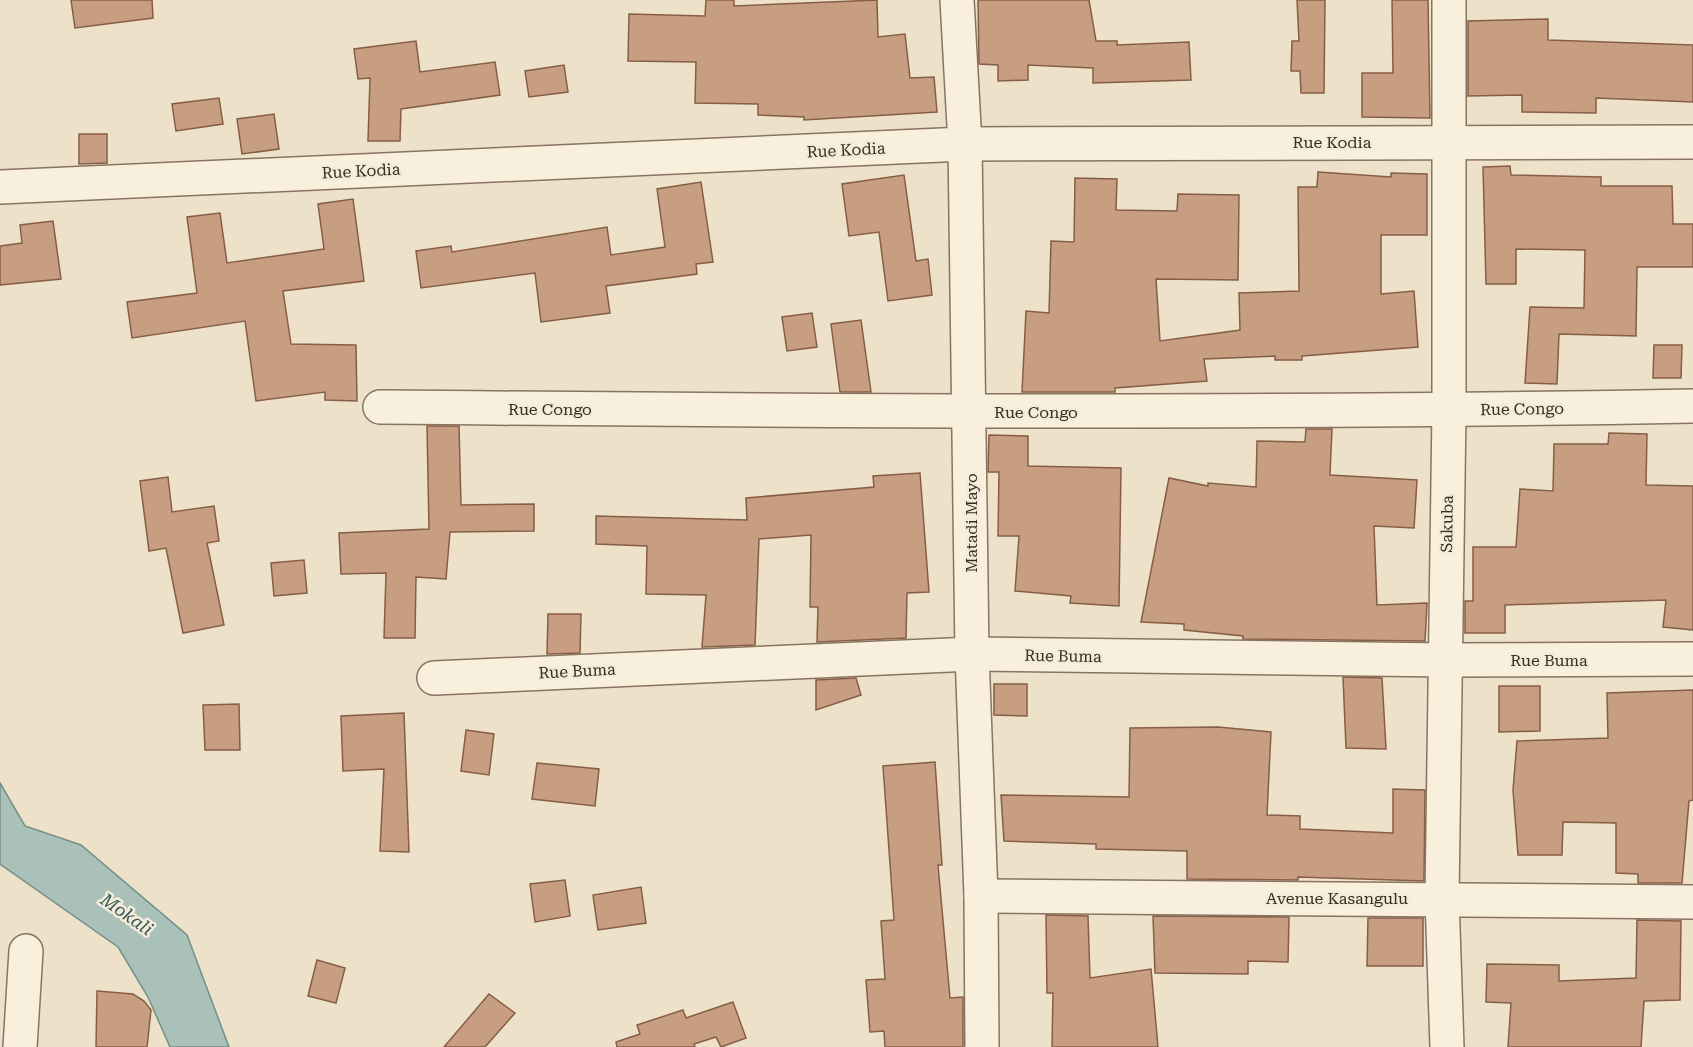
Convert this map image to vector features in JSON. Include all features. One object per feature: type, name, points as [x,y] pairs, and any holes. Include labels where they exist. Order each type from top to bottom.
[{"type":"street","name":"Matadi Mayo","points":[[957,0],[965,144],[972,654],[981,896],[982,1047]]},
{"type":"street","name":"Sakuba","points":[[1447,1047],[1443,898],[1449,411],[1449,0]]},
{"type":"street","name":"Rue Kodia","points":[[0,187],[965,144],[1693,142]]},
{"type":"street","name":"Rue Congo","points":[[380,407],[970,412],[1449,411],[1693,406]]},
{"type":"street","name":"Rue Buma","points":[[434,678],[972,654],[1446,660],[1693,659]]},
{"type":"street","name":"Avenue Kasangulu","points":[[981,896],[1443,898],[1693,902]]},
{"type":"street","points":[[20,1047],[26,951]]},
{"type":"water","name":"Mokali","points":[[0,783],[25,826],[81,845],[187,935],[229,1047],[170,1047],[148,997],[118,947],[0,864]]},
{"type":"building","points":[[71,0],[152,0],[153,18],[75,28]]},
{"type":"building","points":[[706,0],[734,0],[734,6],[877,0],[878,37],[905,34],[910,78],[934,77],[937,112],[804,120],[804,117],[758,115],[758,104],[695,103],[696,62],[628,61],[629,14],[705,16]]},
{"type":"building","points":[[978,0],[1089,0],[1096,41],[1117,41],[1117,45],[1189,42],[1191,80],[1093,83],[1093,68],[1028,65],[1028,80],[998,81],[998,65],[979,64]]},
{"type":"building","points":[[1297,0],[1325,0],[1324,93],[1301,93],[1300,71],[1291,71],[1292,41],[1299,41]]},
{"type":"building","points":[[1392,0],[1428,0],[1430,118],[1362,117],[1362,73],[1393,73]]},
{"type":"building","points":[[1548,19],[1548,40],[1693,45],[1693,102],[1596,98],[1596,113],[1522,112],[1522,95],[1468,96],[1468,21]]},
{"type":"building","points":[[416,41],[420,72],[495,62],[500,95],[401,109],[400,141],[368,141],[370,78],[358,79],[354,49]]},
{"type":"building","points":[[564,65],[568,92],[529,97],[525,71]]},
{"type":"building","points":[[219,98],[223,124],[176,131],[172,104]]},
{"type":"building","points":[[274,114],[279,149],[242,154],[237,119]]},
{"type":"building","points":[[79,134],[107,134],[107,163],[79,164]]},
{"type":"building","points":[[1510,166],[1511,175],[1601,177],[1601,186],[1672,186],[1673,224],[1693,224],[1693,267],[1637,267],[1636,336],[1559,334],[1557,384],[1525,383],[1530,307],[1584,308],[1585,250],[1516,249],[1516,284],[1486,284],[1483,167]]},
{"type":"building","points":[[1318,172],[1391,177],[1391,173],[1427,174],[1427,235],[1381,235],[1381,294],[1414,291],[1418,347],[1302,356],[1302,360],[1275,360],[1275,356],[1204,359],[1207,381],[1115,388],[1115,392],[1022,392],[1026,311],[1049,313],[1051,241],[1074,242],[1075,178],[1117,179],[1116,210],[1177,211],[1178,194],[1239,195],[1238,280],[1156,279],[1160,341],[1240,330],[1239,293],[1299,291],[1298,187],[1317,187]]},
{"type":"building","points":[[904,175],[916,261],[928,259],[932,295],[888,301],[879,232],[849,236],[842,184]]},
{"type":"building","points":[[701,182],[713,262],[696,264],[697,274],[606,286],[610,313],[541,322],[535,273],[421,288],[416,251],[451,246],[452,252],[607,227],[611,255],[665,247],[657,189]]},
{"type":"building","points":[[353,199],[364,281],[283,291],[291,344],[356,345],[357,401],[325,400],[325,392],[256,401],[245,321],[132,338],[127,302],[197,293],[187,217],[220,213],[227,263],[324,249],[318,204]]},
{"type":"building","points":[[53,221],[61,279],[0,285],[0,246],[22,243],[20,225]]},
{"type":"building","points":[[812,313],[817,347],[787,351],[782,317]]},
{"type":"building","points":[[861,320],[871,392],[840,392],[831,324]]},
{"type":"building","points":[[1654,345],[1682,345],[1681,378],[1653,378]]},
{"type":"building","points":[[427,426],[459,426],[461,505],[534,504],[534,531],[450,532],[446,579],[416,577],[415,638],[384,638],[386,573],[341,574],[339,533],[429,529]]},
{"type":"building","points":[[1306,429],[1332,429],[1330,475],[1417,480],[1414,528],[1374,526],[1377,605],[1427,603],[1425,641],[1243,639],[1243,636],[1184,630],[1184,624],[1141,622],[1169,478],[1208,486],[1208,483],[1256,487],[1257,441],[1305,442]]},
{"type":"building","points":[[1609,433],[1647,434],[1646,485],[1693,486],[1693,630],[1663,627],[1666,600],[1505,605],[1505,633],[1465,633],[1465,601],[1473,601],[1473,547],[1516,547],[1520,489],[1553,491],[1554,444],[1608,444]]},
{"type":"building","points":[[989,435],[1028,436],[1028,466],[1121,468],[1119,606],[1070,603],[1071,596],[1015,591],[1019,536],[998,536],[999,472],[988,472]]},
{"type":"building","points":[[920,473],[929,592],[907,593],[906,638],[817,642],[818,607],[810,607],[811,535],[759,539],[755,645],[702,647],[706,595],[646,594],[647,546],[596,544],[596,516],[747,520],[746,498],[874,487],[873,476]]},
{"type":"building","points":[[168,477],[172,512],[214,506],[219,541],[207,543],[224,625],[183,633],[166,548],[149,551],[140,481]]},
{"type":"building","points":[[304,560],[307,593],[274,596],[271,563]]},
{"type":"building","points":[[548,614],[581,614],[580,653],[547,654]]},
{"type":"building","points":[[1343,677],[1382,678],[1386,749],[1346,748]]},
{"type":"building","points":[[856,678],[861,695],[816,710],[816,680]]},
{"type":"building","points":[[994,684],[1027,684],[1027,716],[994,715]]},
{"type":"building","points":[[1499,686],[1540,686],[1540,731],[1499,732]]},
{"type":"building","points":[[1693,690],[1693,800],[1689,801],[1682,883],[1638,883],[1638,874],[1616,873],[1616,823],[1563,822],[1562,855],[1518,855],[1513,790],[1517,741],[1608,738],[1607,693]]},
{"type":"building","points":[[239,704],[240,750],[205,750],[203,705]]},
{"type":"building","points":[[404,713],[409,852],[380,851],[384,769],[343,771],[341,716]]},
{"type":"building","points":[[1218,727],[1271,732],[1267,815],[1300,816],[1300,829],[1393,833],[1393,789],[1425,790],[1424,881],[1298,877],[1298,880],[1187,879],[1187,851],[1096,849],[1096,844],[1004,841],[1001,795],[1129,797],[1130,728]]},
{"type":"building","points":[[466,730],[494,734],[489,775],[461,771]]},
{"type":"building","points":[[935,762],[942,865],[938,865],[950,998],[963,997],[963,1047],[885,1047],[884,1031],[870,1032],[866,980],[885,979],[881,921],[894,920],[883,766]]},
{"type":"building","points":[[537,763],[599,769],[595,806],[532,799]]},
{"type":"building","points":[[565,880],[570,916],[535,922],[530,884]]},
{"type":"building","points":[[641,887],[646,923],[598,930],[593,895]]},
{"type":"building","points":[[1046,915],[1088,916],[1090,978],[1151,969],[1158,1047],[1052,1047],[1053,993],[1047,993]]},
{"type":"building","points":[[1153,916],[1289,917],[1288,962],[1248,961],[1248,974],[1155,973]]},
{"type":"building","points":[[1368,918],[1423,918],[1423,966],[1367,966]]},
{"type":"building","points":[[1637,920],[1681,921],[1680,1000],[1644,1001],[1641,1047],[1508,1047],[1511,1003],[1486,1002],[1487,964],[1559,965],[1559,981],[1636,978]]},
{"type":"building","points":[[317,960],[345,968],[336,1003],[308,996]]},
{"type":"building","points":[[97,991],[133,994],[144,1001],[151,1010],[147,1047],[96,1047]]},
{"type":"building","points":[[489,994],[515,1013],[485,1047],[444,1047]]},
{"type":"building","points":[[733,1002],[746,1038],[721,1047],[716,1037],[694,1044],[695,1047],[617,1047],[616,1042],[640,1034],[637,1025],[683,1010],[686,1018]]}]
